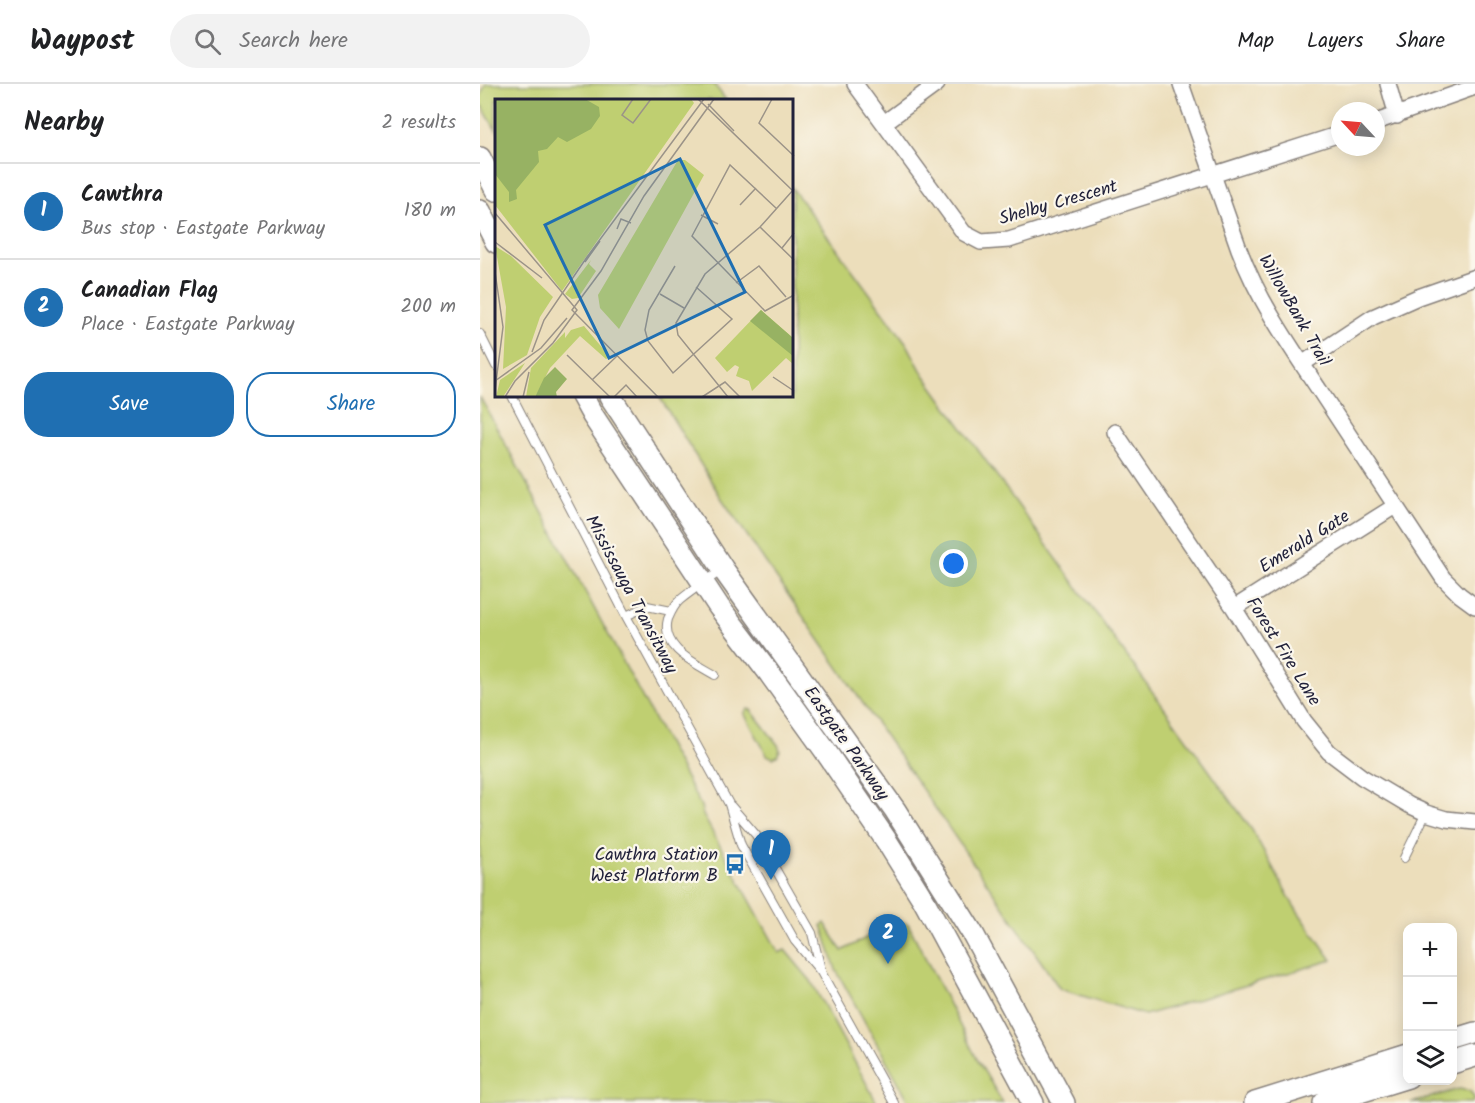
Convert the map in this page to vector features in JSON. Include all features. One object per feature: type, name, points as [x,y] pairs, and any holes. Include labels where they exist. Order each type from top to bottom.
[{"type":"main road","points":[[480,158],[495,188]]},
{"type":"main road","points":[[480,211],[495,240]]},
{"type":"main road","name":"Eastgate Parkway","points":[[583,398],[703,584],[824,749],[886,840],[924,901],[1033,1103]]},
{"type":"main road","name":"Eastgate Parkway","points":[[611,398],[723,569],[895,810],[973,934],[1064,1103]]},
{"type":"main road","points":[[1457,1038],[1475,1033]]},
{"type":"main road","points":[[1254,1103],[1403,1055]]},
{"type":"main road","points":[[1457,1061],[1475,1056]]},
{"type":"main road","points":[[1324,1103],[1403,1078]]},
{"type":"street","name":"Shelby Crescent","points":[[855,84],[964,233],[981,242],[1009,240],[1331,137]]},
{"type":"street","points":[[884,123],[937,84]]},
{"type":"street","name":"WillowBank Trail","points":[[1181,84],[1248,273],[1302,364],[1395,506]]},
{"type":"street","points":[[1388,84],[1397,116]]},
{"type":"street","points":[[1385,119],[1475,87]]},
{"type":"street","points":[[1302,364],[1373,317],[1418,297],[1475,277]]},
{"type":"street","name":"Forest Fire Lane","points":[[1115,432],[1234,608],[1304,721],[1329,752],[1362,777],[1409,805],[1446,819],[1475,822]]},
{"type":"street","points":[[1395,506],[1443,578],[1460,596],[1475,606]]},
{"type":"street","name":"Emerald Gate","points":[[1234,608],[1395,506]]},
{"type":"lane","points":[[480,334],[495,364]]},
{"type":"lane","name":"Mississauga Transitway","points":[[513,398],[626,616],[729,804],[741,844],[795,941],[821,972],[894,1103]]},
{"type":"lane","points":[[715,675],[679,652],[670,640],[667,625],[671,611],[678,601],[723,569]]},
{"type":"lane","points":[[626,616],[647,606],[671,611]]},
{"type":"lane","name":"Mississauga Transitway","points":[[729,804],[756,835],[812,933],[821,972]]},
{"type":"lane","points":[[1404,858],[1426,813]]},
{"type":"green space","points":[[486,84],[714,84],[725,99],[495,99],[495,128],[480,103],[480,97]]},
{"type":"green space","points":[[794,191],[907,344],[922,372],[1252,830],[1294,906],[1332,960],[1145,1015],[1060,989],[722,499],[660,398],[794,398]]},
{"type":"green space","points":[[480,397],[779,953],[785,950],[811,981],[877,1103],[480,1103]]},
{"type":"green space","points":[[748,709],[778,745],[780,750],[777,756],[773,758],[767,755],[745,715]]},
{"type":"green space","points":[[897,921],[908,924],[978,1061],[1003,1103],[910,1103],[836,970],[822,925],[825,923],[842,951]]},
{"type":"green space","points":[[1459,1089],[1470,1091],[1475,1099],[1472,1103],[1411,1103]]},
{"type":"place","name":"Cawthra Station West Platform B","points":[[735,864]]},
{"type":"place","name":"Cawthra","points":[[771,880]]},
{"type":"place","name":"Canadian Flag","points":[[888,964]]}]
